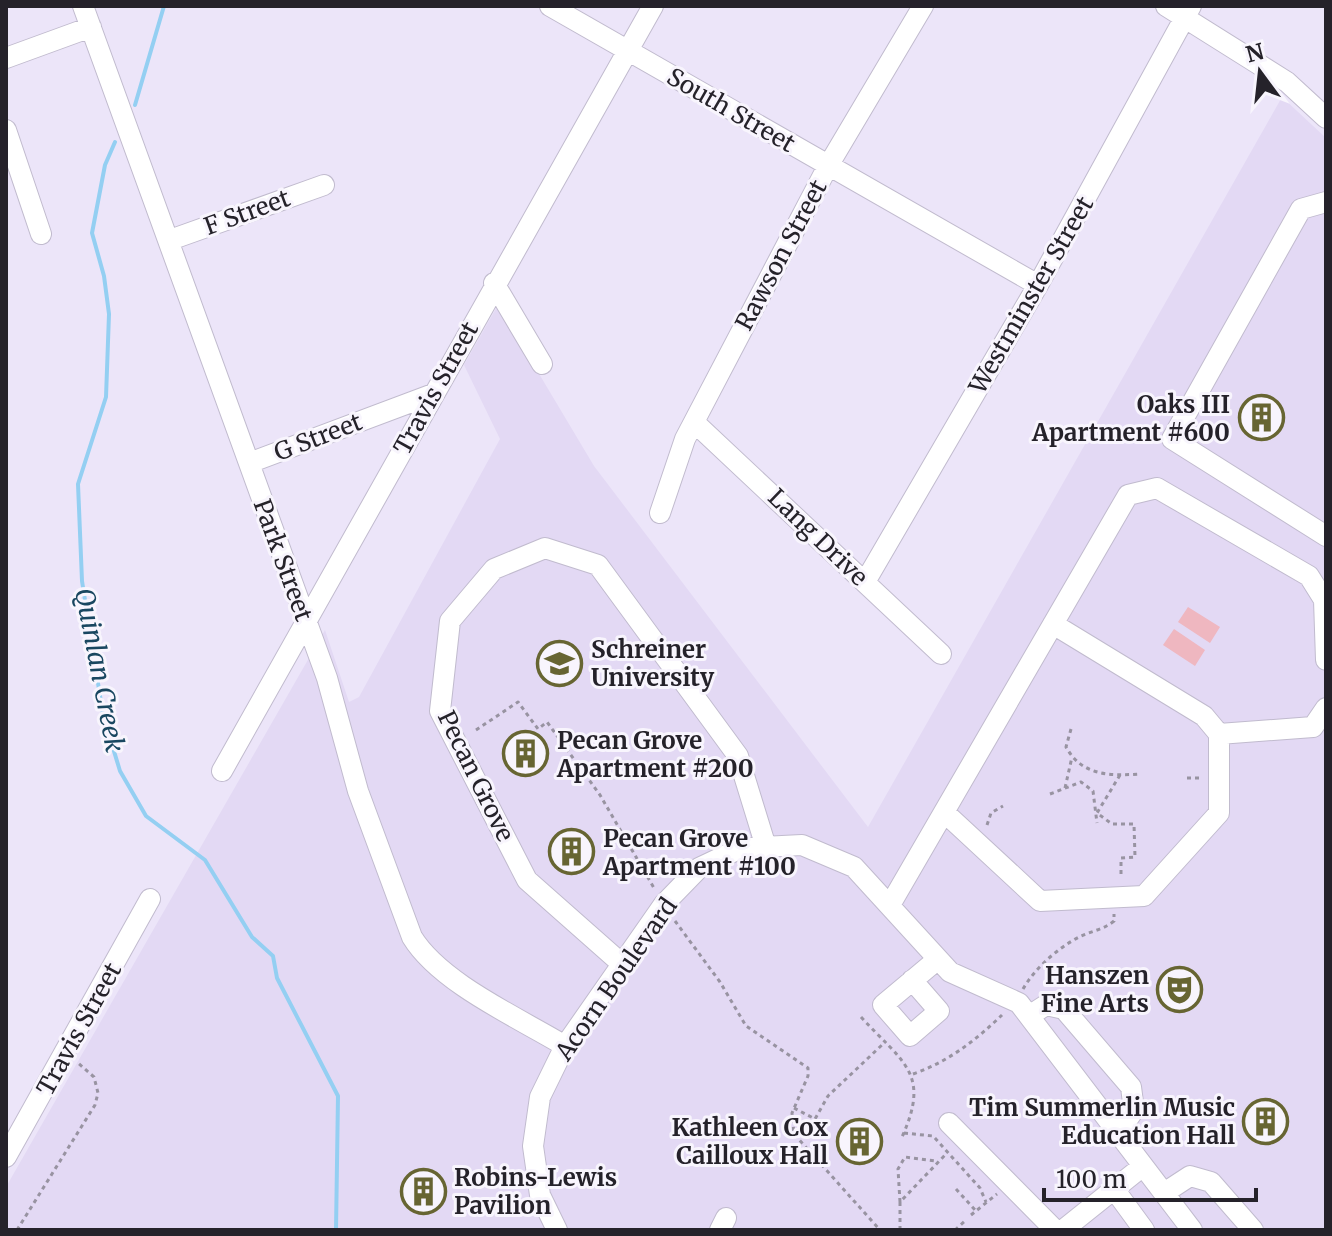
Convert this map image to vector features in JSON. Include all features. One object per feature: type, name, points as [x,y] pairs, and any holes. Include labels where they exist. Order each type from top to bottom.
[{"type":"street","name":"Park Street","points":[[83,6],[336,703],[358,791],[402,913],[418,947],[456,980],[565,1046]]},
{"type":"street","name":"South Street","points":[[550,6],[1038,285]]},
{"type":"street","name":"Travis Street","points":[[222,771],[494,283],[653,6]]},
{"type":"street","name":"Rawson Street","points":[[660,513],[685,439],[828,166],[923,6]]},
{"type":"street","points":[[1166,6],[1188,12],[1287,82],[1326,118]]},
{"type":"street","name":"Westminster Street","points":[[865,582],[1038,285],[1188,12]]},
{"type":"street","points":[[6,58],[91,27]]},
{"type":"street","points":[[6,130],[41,234]]},
{"type":"street","name":"F Street","points":[[170,240],[324,185]]},
{"type":"street","points":[[1326,202],[1301,209],[1172,439],[1326,536]]},
{"type":"street","points":[[494,283],[542,364]]},
{"type":"street","name":"G Street","points":[[249,463],[433,394]]},
{"type":"street","name":"Lang Drive","points":[[694,422],[941,654]]},
{"type":"street","points":[[890,905],[1128,495],[1157,488],[1321,583],[1326,660]]},
{"type":"street","name":"Pecan Grove","points":[[622,964],[527,880],[440,711],[450,621],[494,569],[545,548],[598,565],[738,756],[766,847]]},
{"type":"street","points":[[944,812],[1040,901],[1144,896],[1219,813],[1219,734],[1204,716],[1053,624]]},
{"type":"street","points":[[1219,734],[1313,727],[1326,708]]},
{"type":"street","name":"Acorn Boulevard","points":[[557,1230],[540,1195],[533,1146],[540,1097],[565,1046],[664,904],[699,868],[741,848],[802,845],[854,867],[950,972],[1019,1003],[1192,1230]]},
{"type":"street","name":"Travis Street","points":[[6,1157],[150,899]]},
{"type":"street","points":[[912,980],[938,959]]},
{"type":"street","points":[[1029,1016],[1046,1005],[1064,1009],[1131,1087],[1134,1110],[1118,1133]]},
{"type":"street","points":[[949,1123],[1055,1230]]},
{"type":"street","points":[[1063,1230],[1089,1222],[1114,1189],[1143,1166]]},
{"type":"street","points":[[1164,1193],[1190,1176],[1211,1182],[1253,1230]]},
{"type":"street","points":[[1114,1189],[1144,1230]]},
{"type":"path","points":[[476,730],[518,702],[538,729],[547,722],[600,795],[656,892]]},
{"type":"path","points":[[1071,729],[1066,747],[1072,757],[1099,775],[1140,774]]},
{"type":"path","points":[[1065,788],[1072,757]]},
{"type":"path","points":[[1097,813],[1120,775]]},
{"type":"path","points":[[1050,794],[1081,782],[1093,791],[1097,823]]},
{"type":"path","points":[[987,825],[991,813],[1003,806]]},
{"type":"path","points":[[1097,813],[1112,824],[1134,824],[1135,857],[1121,858],[1121,878]]},
{"type":"path","points":[[1021,992],[1033,972],[1066,945],[1114,921],[1115,909]]},
{"type":"path","points":[[675,921],[746,1026],[808,1068],[808,1076],[794,1108],[794,1134],[880,1230]]},
{"type":"path","points":[[913,1074],[963,1049],[1009,1008]]},
{"type":"path","points":[[861,1017],[913,1074],[915,1108],[903,1135],[933,1136],[980,1188],[986,1202]]},
{"type":"path","points":[[794,1108],[815,1119],[828,1096],[885,1042]]},
{"type":"path","points":[[17,1230],[95,1105],[98,1093],[94,1077],[65,1055]]},
{"type":"path","points":[[900,1202],[947,1152]]},
{"type":"path","points":[[900,1230],[898,1169],[905,1157],[936,1161]]},
{"type":"path","points":[[956,1189],[976,1211]]},
{"type":"path","points":[[971,1215],[997,1194]]},
{"type":"path","points":[[955,1230],[965,1221]]},
{"type":"shaded area","name":"Schreiner University","points":[[1282,97],[1326,138],[1326,1230],[6,1230],[6,1187],[325,630],[349,702],[359,697],[500,439],[464,365],[498,305],[594,466],[868,827]]},
{"type":"shaded area","points":[[1188,607],[1220,627],[1210,643],[1178,622]]},
{"type":"shaded area","points":[[1174,629],[1205,650],[1195,666],[1163,645]]},
{"type":"waterway","name":"Quinlan Creek","points":[[135,105],[164,6]]},
{"type":"waterway","name":"Quinlan Creek","points":[[115,142],[105,165],[92,233],[104,276],[109,314],[106,397],[78,484],[82,581],[103,715],[120,771],[146,816],[205,860],[252,937],[273,956],[277,978],[338,1096],[336,1230]]},
{"type":"place","name":"Oaks III Apartment #600","points":[[1261,418]]},
{"type":"place","name":"Schreiner University","points":[[560,663]]},
{"type":"place","name":"Pecan Grove Apartment #200","points":[[526,754]]},
{"type":"place","name":"Pecan Grove Apartment #100","points":[[572,852]]},
{"type":"place","name":"Hanszen Fine Arts","points":[[1180,989]]},
{"type":"place","name":"Tim Summerlin Music Education Hall","points":[[1266,1121]]},
{"type":"place","name":"Kathleen Cox Cailloux Hall","points":[[859,1141]]},
{"type":"place","name":"Robins-Lewis Pavilion","points":[[423,1191]]}]
